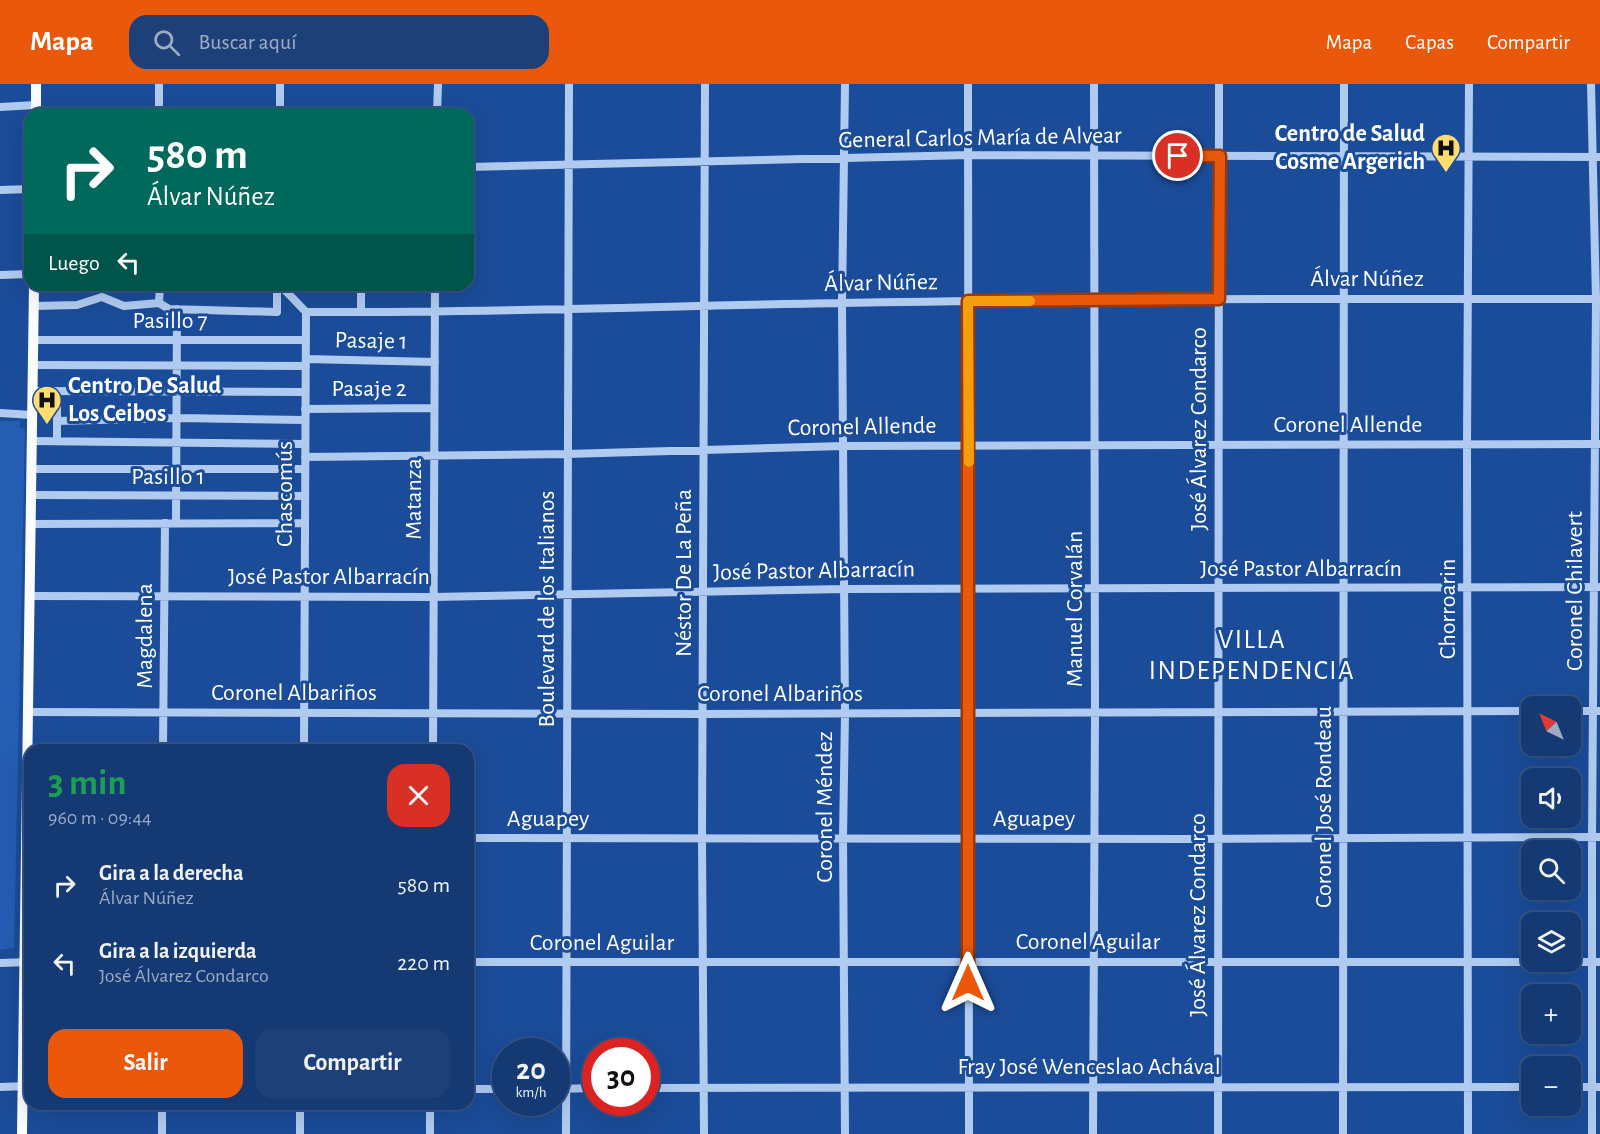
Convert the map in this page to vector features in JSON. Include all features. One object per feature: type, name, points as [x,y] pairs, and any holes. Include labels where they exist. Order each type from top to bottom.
[{"type":"main road","points":[[36,84],[36,108]]},
{"type":"main road","points":[[28,744],[34,291]]},
{"type":"main road","points":[[22,1134],[24,1110]]},
{"type":"street","points":[[159,84],[159,108]]},
{"type":"street","points":[[280,84],[280,108]]},
{"type":"street","points":[[437,108],[438,84]]},
{"type":"street","name":"Boulevard de los Italianos","points":[[566,1038],[569,84]]},
{"type":"street","name":"Néstor De La Peña","points":[[704,1134],[702,839],[705,84]]},
{"type":"street","name":"Coronel Méndez","points":[[845,84],[842,303],[845,1134]]},
{"type":"street","points":[[969,84],[969,1134]]},
{"type":"street","name":"Manuel Corvalán","points":[[1093,1134],[1094,84]]},
{"type":"street","name":"José Álvarez Condarco","points":[[1218,1134],[1219,84]]},
{"type":"street","name":"Coronel José Rondeau","points":[[1343,1134],[1344,84]]},
{"type":"street","name":"Chorroarin","points":[[1468,1134],[1469,84]]},
{"type":"street","name":"Coronel Chilavert","points":[[1591,84],[1597,157],[1598,299],[1596,1087],[1592,1134]]},
{"type":"street","points":[[0,107],[24,109]]},
{"type":"street","name":"General Carlos María de Alvear","points":[[474,167],[969,156],[1597,157]]},
{"type":"street","points":[[0,190],[24,189]]},
{"type":"street","points":[[0,275],[24,274]]},
{"type":"street","points":[[159,303],[160,291]]},
{"type":"street","points":[[34,306],[77,305],[102,297],[124,306],[159,303],[169,309],[277,312],[277,291]]},
{"type":"street","points":[[286,291],[306,312]]},
{"type":"street","points":[[361,291],[361,312]]},
{"type":"street","name":"Matanza","points":[[433,744],[435,291]]},
{"type":"street","name":"Álvar Núñez","points":[[306,312],[567,310],[968,301],[1344,298],[1598,299]]},
{"type":"street","points":[[176,523],[177,309]]},
{"type":"street","name":"Chascomús","points":[[304,744],[306,312]]},
{"type":"street","name":"Pasillo 7","points":[[33,340],[306,340]]},
{"type":"street","name":"Pasaje 1","points":[[33,365],[435,362]]},
{"type":"street","points":[[33,391],[305,392]]},
{"type":"street","points":[[0,413],[57,406],[57,441]]},
{"type":"street","name":"Pasaje 2","points":[[305,409],[434,408]]},
{"type":"street","points":[[57,421],[176,418],[305,420]]},
{"type":"street","points":[[31,441],[305,444]]},
{"type":"street","name":"Coronel Allende","points":[[305,457],[567,454],[844,446],[1598,444]]},
{"type":"street","points":[[31,469],[304,469]]},
{"type":"street","name":"Pasillo 1","points":[[31,495],[304,496]]},
{"type":"street","name":"Magdalena","points":[[164,744],[165,523]]},
{"type":"street","points":[[30,524],[304,523]]},
{"type":"street","name":"José Pastor Albarracín","points":[[29,596],[433,597],[844,589],[1597,587]]},
{"type":"street","name":"Coronel Albariños","points":[[28,712],[845,714],[1521,711]]},
{"type":"street","points":[[1581,711],[1597,711]]},
{"type":"street","name":"Aguapey","points":[[474,838],[1596,837]]},
{"type":"street","points":[[0,963],[24,962]]},
{"type":"street","name":"Coronel Aguilar","points":[[474,962],[1596,962]]},
{"type":"street","points":[[0,1087],[24,1086]]},
{"type":"street","name":"Fray José Wenceslao Achával","points":[[660,1088],[1521,1087]]},
{"type":"street","points":[[474,1089],[492,1089]]},
{"type":"street","points":[[162,1110],[162,1134]]},
{"type":"street","points":[[300,1110],[300,1134]]},
{"type":"street","points":[[430,1110],[430,1134]]},
{"type":"street","name":"Boulevard de los Italianos","points":[[566,1116],[566,1134]]},
{"type":"shaded area","points":[[0,421],[20,421],[20,428],[25,429],[14,948],[0,950]]},
{"type":"slow traffic","points":[[969,462],[968,301],[1030,301]]},
{"type":"place","name":"Centro de Salud Cosme Argerich","points":[[1446,174]]},
{"type":"place","name":"Centro De Salud Los Ceibos","points":[[47,426]]},
{"type":"district","name":"VILLA INDEPENDENCIA","points":[[1252,654]]},
{"type":"route","points":[[968,983],[968,301],[1219,299],[1220,156],[1178,156]]}]
